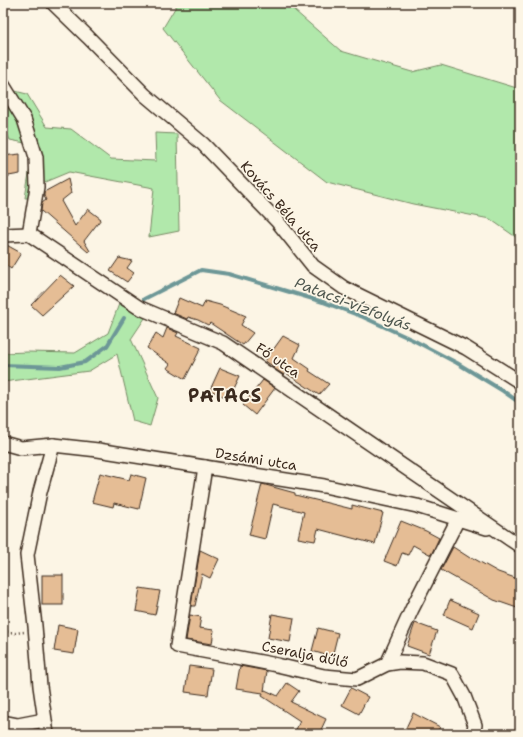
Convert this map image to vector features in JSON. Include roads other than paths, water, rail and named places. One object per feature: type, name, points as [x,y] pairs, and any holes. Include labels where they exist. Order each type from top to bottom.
[{"type":"street","name":"Kovács Béla utca","points":[[53,3],[88,36],[145,95],[203,144],[277,221],[313,266],[344,288],[466,348],[520,382]]},
{"type":"street","points":[[3,85],[24,119],[36,157],[37,187],[29,234],[3,235]]},
{"type":"street","name":"Fő utca","points":[[29,234],[138,307],[223,342],[520,546]]},
{"type":"street","name":"Dzsámi utca","points":[[3,443],[21,448],[53,445],[98,450],[324,486],[417,506],[500,532]]},
{"type":"street","points":[[47,734],[40,686],[27,555],[40,492],[53,445]]},
{"type":"street","name":"Cseralja dűlő","points":[[205,467],[177,646],[277,664],[324,676],[357,679],[387,664],[400,662],[423,663],[452,674],[464,696],[475,725],[473,734]]},
{"type":"street","points":[[387,664],[412,609],[458,519]]},
{"type":"street","points":[[3,722],[18,725],[44,720]]},
{"type":"waterway","name":"Patacsi-vízfolyás","points":[[144,299],[201,270],[229,274],[323,302],[363,317],[413,340],[457,363],[520,403]]},
{"type":"waterway","name":"Patacsi-vízfolyás","points":[[3,365],[60,367],[85,362],[107,346],[124,318]]},
{"type":"district","name":"PATACS","points":[[225,396]]}]
